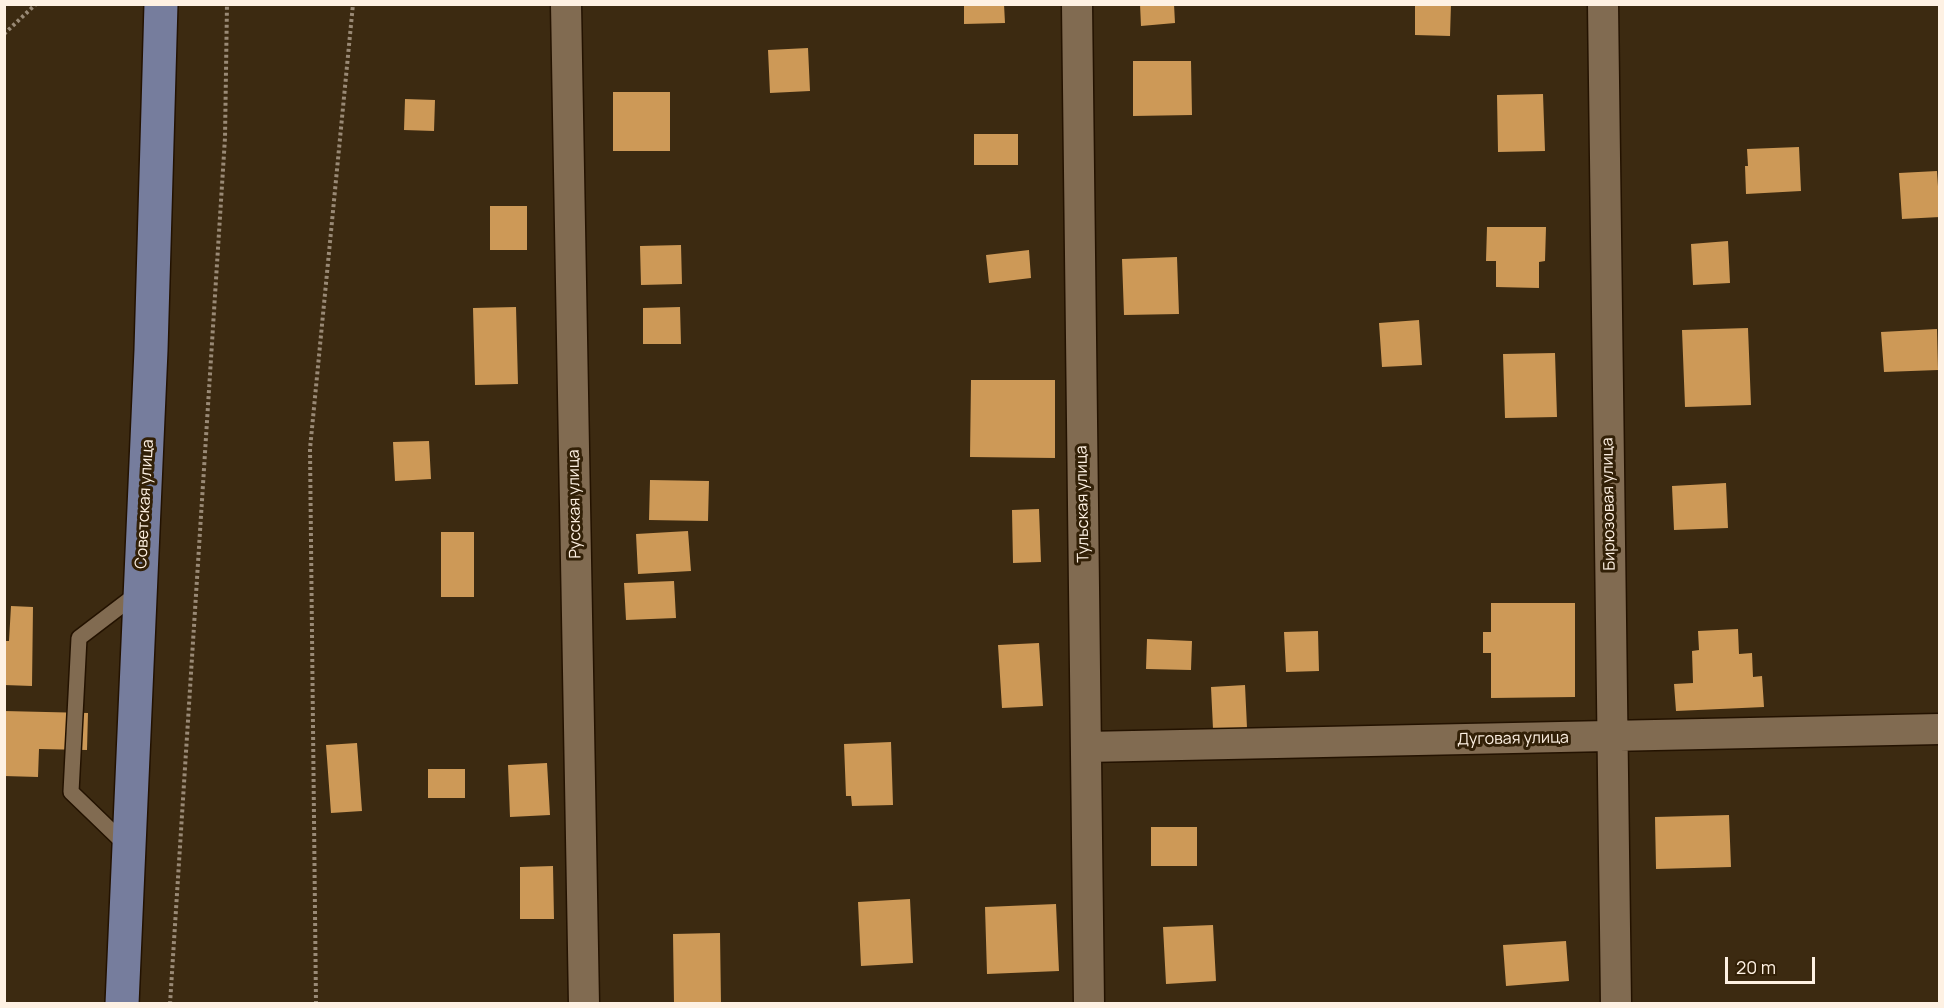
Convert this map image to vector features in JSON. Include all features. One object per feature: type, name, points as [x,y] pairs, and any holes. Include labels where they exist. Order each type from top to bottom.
[{"type":"main road","name":"Советская улица","points":[[122,1004],[152,350],[161,4]]},
{"type":"street","name":"Русская улица","points":[[566,4],[584,1004]]},
{"type":"street","name":"Тульская улица","points":[[1077,4],[1089,1004]]},
{"type":"street","name":"Бирюзовая улица","points":[[1604,4],[1616,1004]]},
{"type":"street","name":"Дуговая улица","points":[[1086,747],[1940,729]]},
{"type":"lane","points":[[129,848],[72,792],[75,720],[79,638],[141,592]]},
{"type":"path","points":[[4,34],[36,4]]},
{"type":"path","points":[[170,1004],[225,138],[227,4]]},
{"type":"path","points":[[316,1004],[310,449],[353,4]]},
{"type":"building","points":[[964,4],[1004,4],[1005,23],[964,24]]},
{"type":"building","points":[[1140,4],[1174,4],[1175,23],[1141,26]]},
{"type":"building","points":[[1415,4],[1451,4],[1450,36],[1415,35]]},
{"type":"building","points":[[808,48],[810,91],[770,93],[768,50]]},
{"type":"building","points":[[1133,61],[1191,61],[1192,115],[1133,116]]},
{"type":"building","points":[[613,92],[670,92],[670,151],[613,151]]},
{"type":"building","points":[[1543,94],[1545,151],[1498,152],[1497,95]]},
{"type":"building","points":[[405,99],[435,100],[434,131],[404,130]]},
{"type":"building","points":[[974,134],[1018,134],[1018,165],[974,165]]},
{"type":"building","points":[[1799,147],[1801,191],[1746,194],[1747,149]]},
{"type":"building","points":[[1937,171],[1940,217],[1902,219],[1899,173]]},
{"type":"building","points":[[490,206],[527,206],[527,250],[490,250]]},
{"type":"building","points":[[1487,227],[1546,227],[1545,261],[1539,262],[1539,288],[1496,287],[1496,261],[1486,261]]},
{"type":"building","points":[[1728,241],[1730,283],[1693,285],[1691,244]]},
{"type":"building","points":[[681,245],[682,284],[641,285],[640,246]]},
{"type":"building","points":[[1029,250],[1031,278],[989,283],[986,255]]},
{"type":"building","points":[[1177,257],[1179,314],[1124,315],[1122,259]]},
{"type":"building","points":[[516,307],[518,384],[475,385],[473,308]]},
{"type":"building","points":[[680,307],[681,344],[643,344],[643,308]]},
{"type":"building","points":[[1419,320],[1422,365],[1382,367],[1379,323]]},
{"type":"building","points":[[1748,328],[1751,405],[1685,407],[1682,330]]},
{"type":"building","points":[[1937,329],[1938,370],[1884,372],[1881,332]]},
{"type":"building","points":[[1555,353],[1557,417],[1505,418],[1503,354]]},
{"type":"building","points":[[971,380],[1055,380],[1055,458],[970,457]]},
{"type":"building","points":[[429,441],[431,479],[395,481],[393,442]]},
{"type":"building","points":[[650,480],[709,481],[708,521],[649,520]]},
{"type":"building","points":[[1726,483],[1728,528],[1674,530],[1672,486]]},
{"type":"building","points":[[1039,509],[1041,562],[1013,563],[1012,510]]},
{"type":"building","points":[[688,531],[691,571],[638,574],[636,534]]},
{"type":"building","points":[[441,532],[474,532],[474,597],[441,597]]},
{"type":"building","points":[[674,581],[676,618],[626,620],[624,583]]},
{"type":"building","points":[[1491,603],[1575,603],[1575,697],[1491,698],[1491,653],[1483,653],[1483,632],[1491,632]]},
{"type":"building","points":[[11,606],[33,607],[32,686],[4,685],[6,641],[9,641]]},
{"type":"building","points":[[1738,629],[1739,654],[1752,653],[1753,677],[1762,676],[1764,707],[1676,711],[1674,684],[1693,683],[1692,651],[1699,650],[1698,631]]},
{"type":"building","points":[[1318,631],[1319,671],[1286,672],[1284,632]]},
{"type":"building","points":[[1147,639],[1192,641],[1191,670],[1146,669]]},
{"type":"building","points":[[1039,643],[1043,706],[1002,708],[998,645]]},
{"type":"building","points":[[1245,685],[1247,728],[1213,729],[1211,687]]},
{"type":"building","points":[[4,711],[88,713],[87,750],[39,749],[38,777],[4,776]]},
{"type":"building","points":[[891,742],[893,805],[852,806],[851,796],[846,796],[844,744]]},
{"type":"building","points":[[357,743],[362,811],[331,813],[326,745]]},
{"type":"building","points":[[547,763],[550,815],[510,817],[508,765]]},
{"type":"building","points":[[428,769],[465,769],[465,798],[428,798]]},
{"type":"building","points":[[1729,815],[1731,867],[1656,869],[1655,817]]},
{"type":"building","points":[[1151,827],[1197,827],[1197,866],[1151,866]]},
{"type":"building","points":[[553,866],[554,919],[520,919],[520,867]]},
{"type":"building","points":[[910,899],[913,963],[861,966],[858,902]]},
{"type":"building","points":[[1056,904],[1059,971],[987,974],[985,907]]},
{"type":"building","points":[[1213,925],[1216,981],[1166,984],[1163,927]]},
{"type":"building","points":[[720,933],[721,1004],[674,1004],[673,934]]},
{"type":"building","points":[[1566,941],[1569,981],[1506,986],[1503,945]]}]
